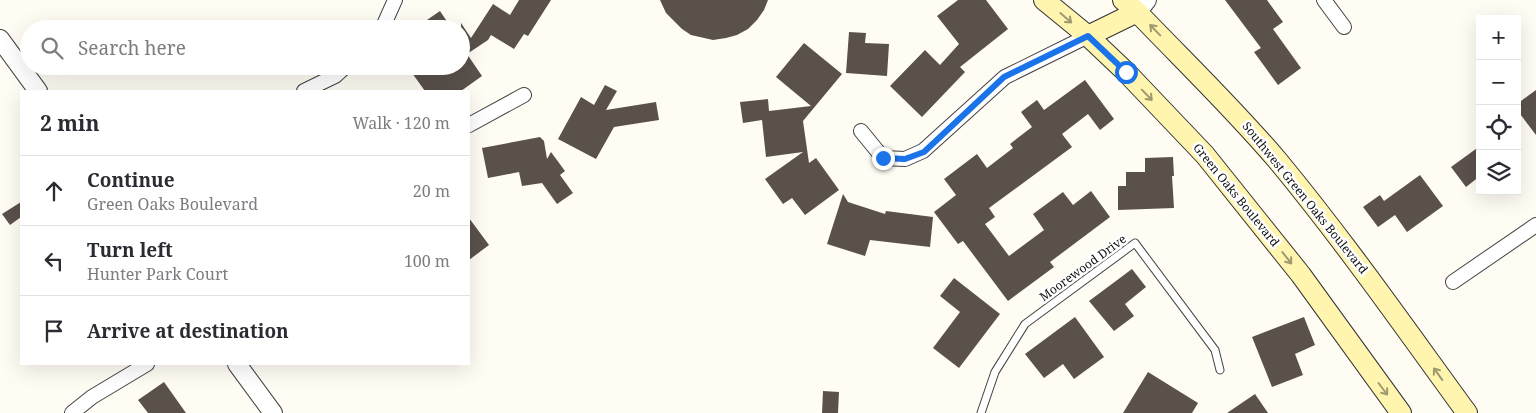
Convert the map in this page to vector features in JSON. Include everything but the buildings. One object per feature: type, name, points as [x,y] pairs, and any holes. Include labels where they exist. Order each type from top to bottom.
[{"type":"main road","name":"Green Oaks Boulevard","points":[[1044,0],[1088,36],[1126,72],[1205,155],[1300,275],[1401,413]]},
{"type":"main road","points":[[1088,36],[1136,4]]},
{"type":"main road","name":"Southwest Green Oaks Boulevard","points":[[1136,4],[1278,162],[1379,291],[1467,413]]},
{"type":"street","points":[[386,20],[395,0]]},
{"type":"street","points":[[1324,0],[1344,27]]},
{"type":"street","points":[[861,131],[883,158],[905,159],[924,152],[1004,77],[1088,36]]},
{"type":"street","points":[[0,39],[20,66]]},
{"type":"street","points":[[26,75],[37,90]]},
{"type":"street","points":[[306,90],[336,75]]},
{"type":"street","points":[[470,124],[524,95]]},
{"type":"street","points":[[1453,282],[1536,225]]},
{"type":"street","points":[[72,413],[92,397],[145,365]]},
{"type":"street","points":[[238,365],[273,413]]},
{"type":"lane","name":"Moorewood Drive","points":[[981,413],[995,372],[1026,324],[1135,243],[1215,350],[1220,370]]},
{"type":"route","points":[[883,158],[905,159],[924,152],[1004,77],[1088,36],[1126,72]]}]
